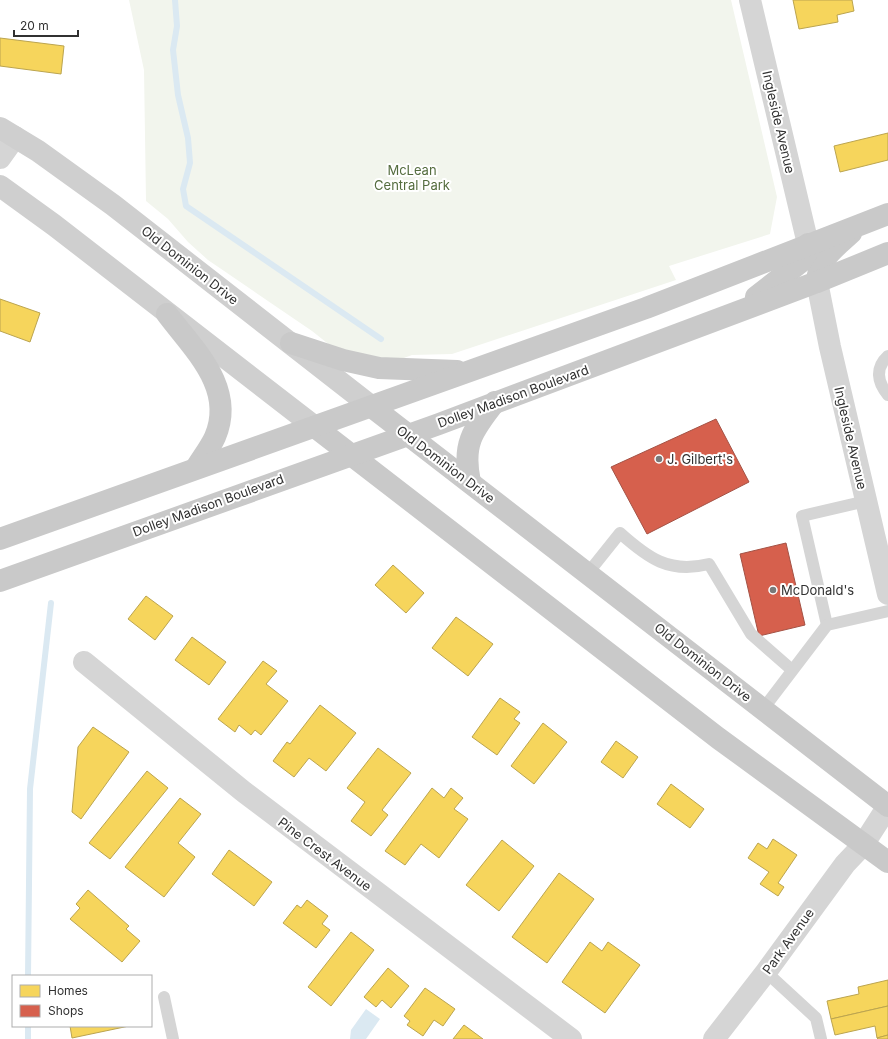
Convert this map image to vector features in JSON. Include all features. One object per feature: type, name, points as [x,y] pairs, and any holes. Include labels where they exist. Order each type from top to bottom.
[{"type":"main road","name":"Old Dominion Drive","points":[[7,133],[62,168],[113,205],[291,343],[406,435],[470,482],[888,806]]},
{"type":"main road","points":[[0,186],[54,225],[167,314],[718,738],[888,862]]},
{"type":"main road","points":[[0,539],[646,308],[888,214]]},
{"type":"main road","points":[[817,282],[817,274],[826,257],[859,225]]},
{"type":"main road","points":[[732,314],[794,268],[806,255],[808,244]]},
{"type":"main road","name":"Dolley Madison Boulevard","points":[[0,581],[496,402],[817,282],[888,253]]},
{"type":"main road","points":[[167,314],[211,372],[221,399],[221,415],[218,430],[210,447],[196,468]]},
{"type":"main road","points":[[291,343],[343,360],[380,368],[470,371]]},
{"type":"main road","points":[[470,482],[467,464],[469,442],[479,422],[496,402]]},
{"type":"street","name":"Ingleside Avenue","points":[[750,0],[808,244]]},
{"type":"street","points":[[0,158],[7,133]]},
{"type":"street","name":"Ingleside Avenue","points":[[817,282],[830,347],[888,590]]},
{"type":"street","name":"Pine Crest Avenue","points":[[84,662],[244,792],[571,1039]]},
{"type":"street","points":[[863,844],[888,806]]},
{"type":"street","name":"Park Avenue","points":[[714,1039],[766,972],[845,864],[863,844]]},
{"type":"lane","points":[[888,356],[882,361],[878,374],[881,387],[888,395]]},
{"type":"lane","points":[[827,625],[802,516],[866,501]]},
{"type":"lane","points":[[588,573],[620,533],[648,556],[666,565],[684,568],[709,564],[751,634],[792,670]]},
{"type":"lane","points":[[763,709],[827,625],[888,611]]},
{"type":"lane","points":[[766,972],[816,1018],[821,1039]]},
{"type":"lane","points":[[164,997],[173,1039]]},
{"type":"green space","name":"McLean Central Park","points":[[129,0],[731,0],[777,197],[770,234],[669,266],[676,280],[452,354],[412,355],[390,363],[351,362],[312,331],[208,260],[188,242],[168,219],[146,201],[144,70]]},
{"type":"shaded area","points":[[366,1009],[380,1019],[366,1039],[350,1039],[351,1030]]},
{"type":"building: Homes","points":[[793,0],[852,0],[854,11],[837,15],[838,22],[799,29]]},
{"type":"building: Homes","points":[[0,38],[64,46],[61,74],[0,66]]},
{"type":"building: Homes","points":[[888,133],[888,160],[840,172],[834,146]]},
{"type":"building: Homes","points":[[0,299],[40,313],[30,342],[0,331]]},
{"type":"building: Homes","points":[[393,565],[424,593],[406,613],[375,585]]},
{"type":"building: Homes","points":[[146,596],[173,616],[155,640],[128,619]]},
{"type":"building: Homes","points":[[456,617],[493,644],[468,676],[432,648]]},
{"type":"building: Homes","points":[[192,637],[226,662],[209,685],[175,660]]},
{"type":"building: Homes","points":[[263,661],[277,671],[266,684],[288,701],[261,735],[255,730],[251,735],[239,725],[235,732],[218,719]]},
{"type":"building: Homes","points":[[500,698],[520,712],[514,719],[520,723],[497,755],[472,737]]},
{"type":"building: Homes","points":[[320,705],[356,733],[326,771],[309,758],[294,777],[273,761],[287,742],[290,744]]},
{"type":"building: Homes","points":[[543,723],[567,742],[534,784],[511,766]]},
{"type":"building: Homes","points":[[93,727],[129,752],[81,819],[72,812],[78,747]]},
{"type":"building: Homes","points":[[616,741],[638,757],[623,778],[601,762]]},
{"type":"building: Homes","points":[[378,748],[411,773],[382,810],[388,815],[371,836],[351,821],[365,802],[347,788]]},
{"type":"building: Homes","points":[[147,771],[168,788],[110,859],[89,843]]},
{"type":"building: Homes","points":[[671,784],[704,809],[690,828],[657,804]]},
{"type":"building: Homes","points":[[432,788],[444,798],[451,788],[463,798],[454,809],[468,819],[439,858],[421,844],[405,865],[385,851]]},
{"type":"building: Homes","points":[[180,798],[201,814],[178,843],[195,857],[164,897],[125,867]]},
{"type":"building: Homes","points":[[773,839],[797,855],[778,883],[784,887],[778,896],[760,884],[769,872],[748,858],[758,843],[767,849]]},
{"type":"building: Homes","points":[[502,840],[534,866],[499,911],[466,885]]},
{"type":"building: Homes","points":[[229,850],[272,882],[254,906],[212,874]]},
{"type":"building: Homes","points":[[559,873],[594,899],[547,963],[512,937]]},
{"type":"building: Homes","points":[[88,890],[129,926],[126,929],[140,941],[122,962],[70,919],[80,908],[76,904]]},
{"type":"building: Homes","points":[[307,900],[328,916],[322,924],[330,930],[316,948],[283,923],[297,905],[301,908]]},
{"type":"building: Homes","points":[[351,932],[374,950],[331,1006],[308,987]]},
{"type":"building: Homes","points":[[590,942],[602,951],[608,942],[640,965],[605,1013],[562,982]]},
{"type":"building: Homes","points":[[388,968],[409,986],[391,1008],[382,1000],[376,1007],[364,997]]},
{"type":"building: Homes","points":[[888,980],[888,1006],[831,1019],[827,1001],[859,994],[858,987]]},
{"type":"building: Homes","points":[[425,988],[455,1009],[443,1026],[434,1020],[423,1036],[407,1025],[410,1021],[404,1016]]},
{"type":"building: Homes","points":[[888,1006],[888,1035],[877,1038],[875,1026],[835,1035],[831,1019]]},
{"type":"building: Homes","points":[[464,1025],[483,1039],[453,1039]]},
{"type":"building: Homes","points":[[70,1027],[124,1027],[72,1038]]},
{"type":"building: Homes","points":[[888,1035],[888,1039],[877,1038]]},
{"type":"building: Shops","points":[[716,419],[749,482],[647,534],[611,467]]},
{"type":"building: Shops","name":"McDonald's","points":[[786,543],[805,625],[759,636],[740,554]]},
{"type":"waterway","points":[[175,0],[177,26],[173,50],[178,95],[188,138],[190,163],[183,189],[186,206],[381,339]]},
{"type":"waterway","points":[[28,975],[30,789],[51,603]]},
{"type":"waterway","points":[[28,1027],[28,1039]]},
{"type":"place","name":"J. Gilbert's","points":[[659,459]]},
{"type":"place","name":"McDonald's","points":[[773,590]]}]
